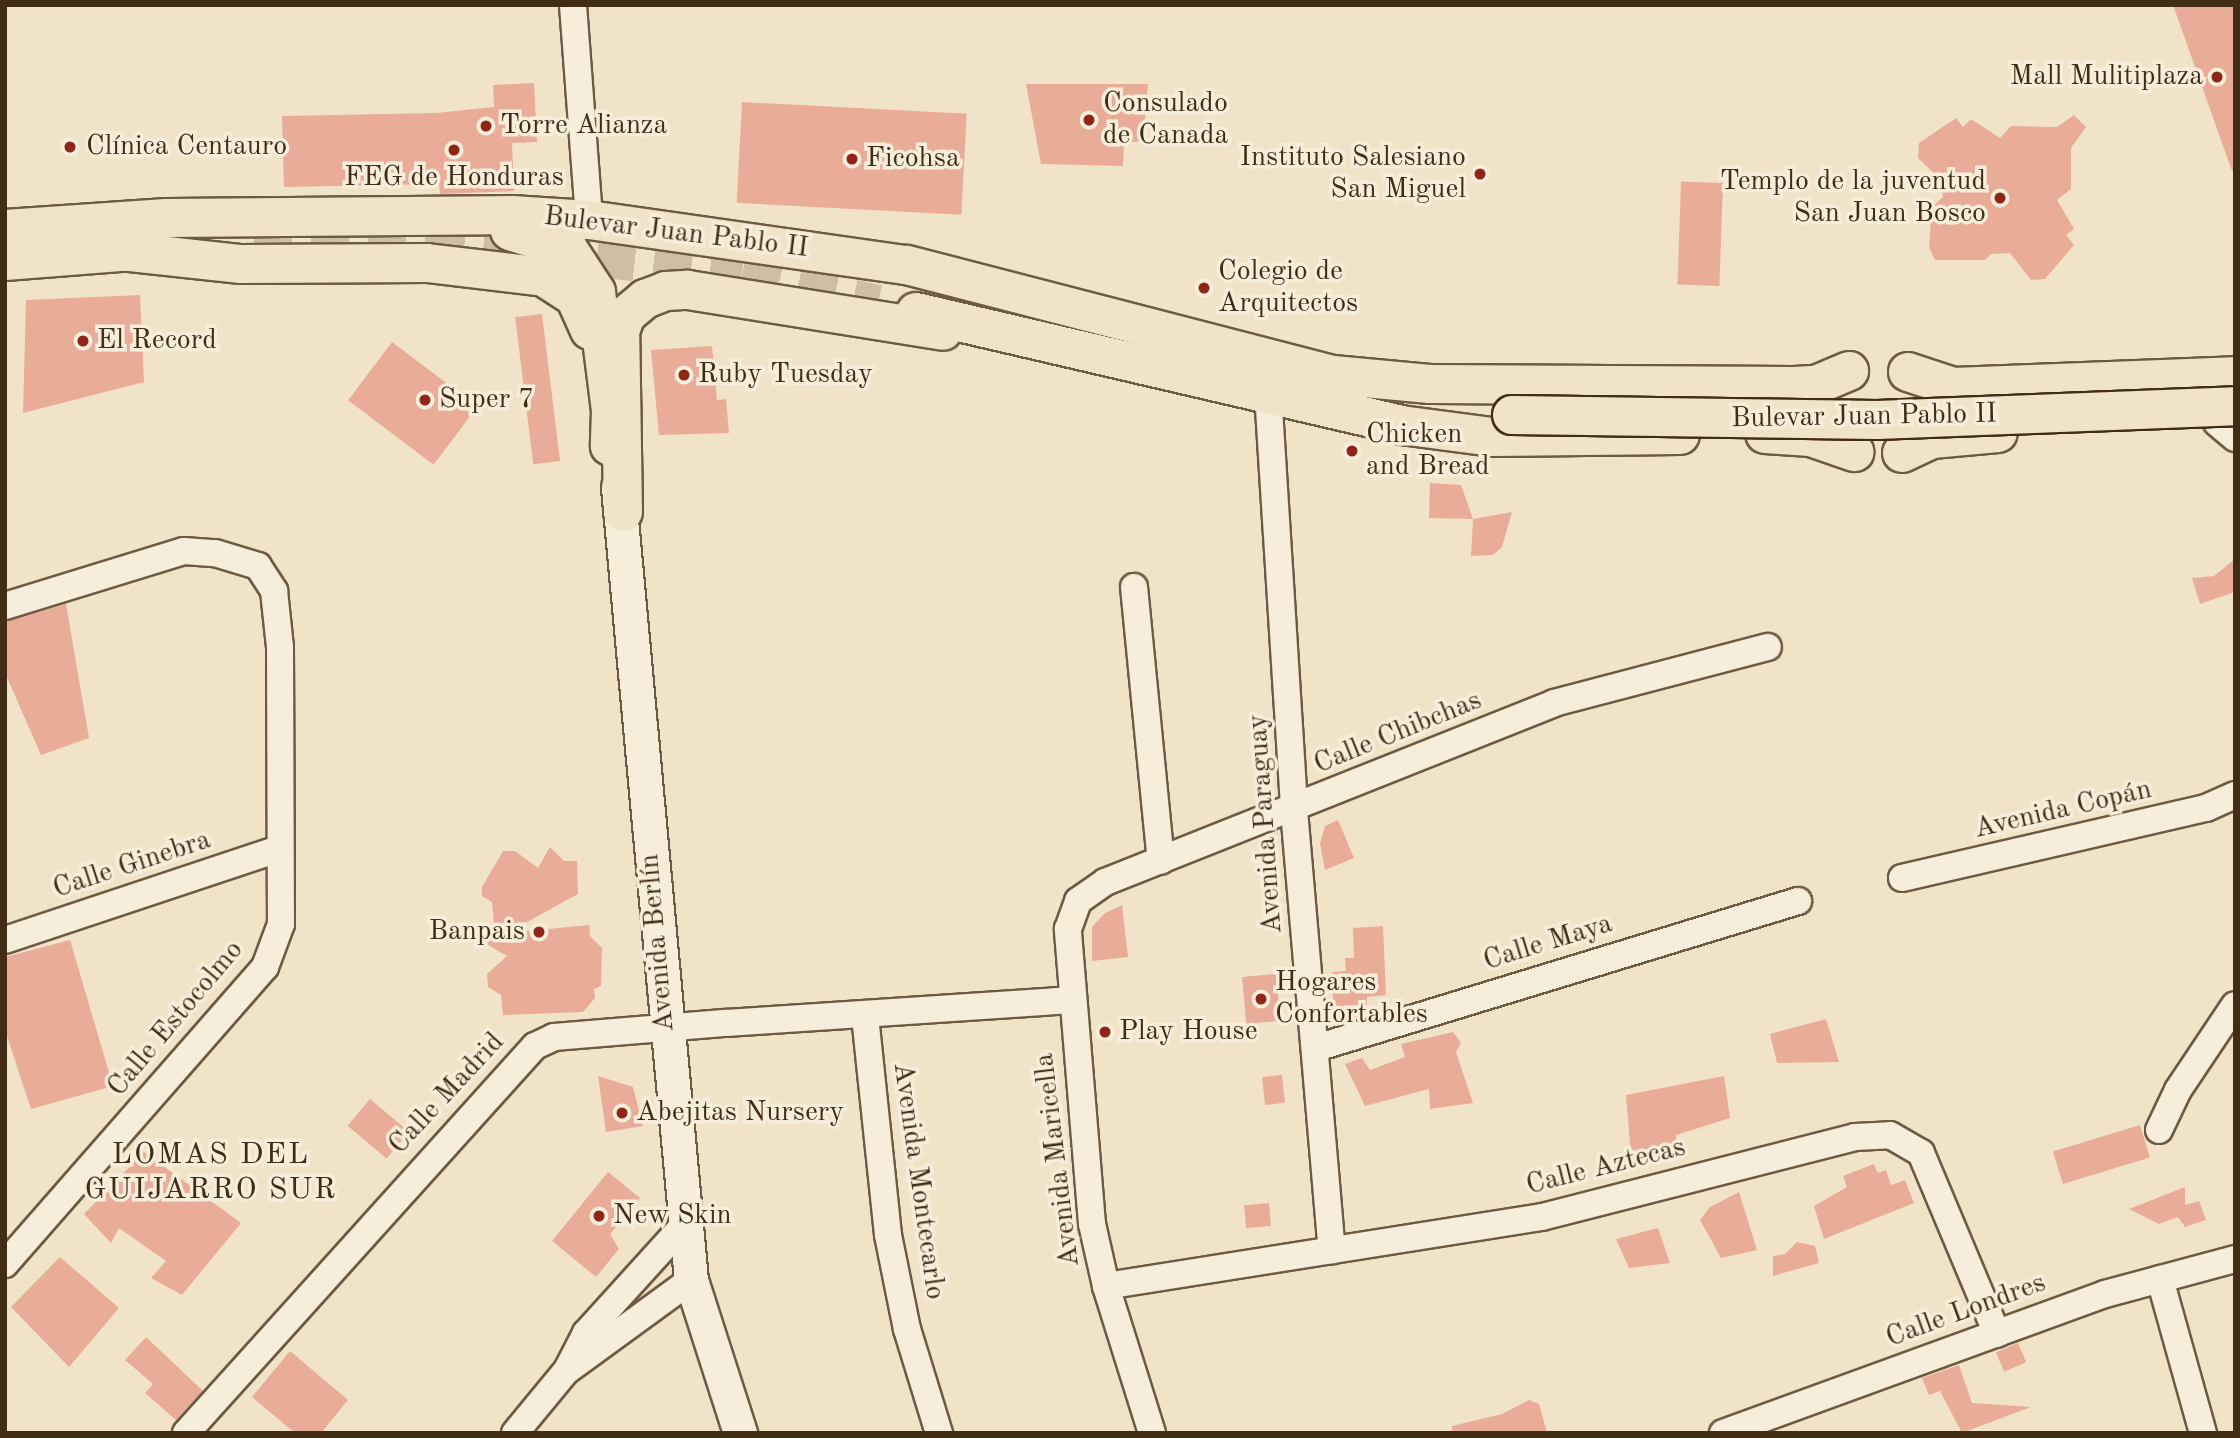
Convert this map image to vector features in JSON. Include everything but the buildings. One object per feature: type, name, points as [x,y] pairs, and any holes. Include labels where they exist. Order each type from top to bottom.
[{"type":"main road","name":"Bulevar Juan Pablo II","points":[[9,239],[167,218],[512,215],[589,220],[907,265],[1336,392],[1401,425],[1492,437],[1791,434],[1854,452]]},
{"type":"main road","points":[[9,239],[481,228],[528,233],[568,249],[596,292],[611,411],[610,446]]},
{"type":"main road","points":[[9,239],[241,264],[414,262],[544,277],[575,298],[587,319],[610,446]]},
{"type":"main road","points":[[121,251],[244,247]]},
{"type":"main road","points":[[623,512],[620,331],[626,315],[645,299],[666,291],[688,290],[903,328],[1002,330]]},
{"type":"main road","name":"Bulevar Juan Pablo II","points":[[916,312],[1268,393],[1336,392],[1430,384],[1794,386],[1816,385],[1849,371]]},
{"type":"main road","points":[[1878,362],[1908,372],[1922,389],[1927,412],[1924,428],[1902,453],[1870,458],[1854,452],[1833,428],[1829,411],[1835,389],[1849,371],[1878,362]]},
{"type":"main road","name":"Bulevar Juan Pablo II","points":[[1908,372],[1953,387],[2235,376]]},
{"type":"main road","name":"Bulevar Juan Pablo II","points":[[1336,392],[1407,397],[1502,414],[2230,422]]},
{"type":"main road","name":"Bulevar Juan Pablo II","points":[[1902,453],[1956,435],[2230,422]]},
{"type":"street","points":[[573,5],[589,220]]},
{"type":"street","name":"Avenida Paraguay","points":[[1268,393],[1294,810],[1317,1048],[1332,1250]]},
{"type":"street","name":"Avenida Berlín","points":[[610,446],[623,512],[666,1028],[691,1280],[740,1433]]},
{"type":"street","name":"Calle Estocolmo","points":[[5,606],[184,551],[215,553],[258,566],[274,591],[279,648],[281,924],[265,967],[5,1264]]},
{"type":"street","points":[[1134,587],[1161,861]]},
{"type":"street","name":"Calle Chibchas","points":[[1072,1000],[1068,929],[1078,901],[1105,883],[1294,810],[1555,703],[1768,648]]},
{"type":"street","name":"Avenida Copán","points":[[1902,878],[2206,808],[2235,795]]},
{"type":"street","name":"Calle Ginebra","points":[[5,940],[279,849]]},
{"type":"street","name":"Calle Maya","points":[[1317,1048],[1798,901]]},
{"type":"street","name":"Calle Madrid","points":[[186,1433],[535,1046],[554,1037],[1072,1000]]},
{"type":"street","name":"Avenida Maricella","points":[[1072,1000],[1092,1224],[1106,1286],[1152,1433]]},
{"type":"street","points":[[2159,1130],[2178,1090],[2235,1005]]},
{"type":"street","name":"Avenida Montecarlo","points":[[865,1016],[888,1235],[907,1329],[939,1433]]},
{"type":"street","name":"Calle Aztecas","points":[[1106,1286],[1542,1217],[1855,1137],[1890,1135],[1921,1153],[1997,1334]]},
{"type":"street","points":[[515,1433],[567,1370],[586,1333],[685,1224]]},
{"type":"street","name":"Calle Londres","points":[[1723,1433],[2105,1294],[2235,1259]]},
{"type":"street","points":[[2160,1279],[2203,1433]]},
{"type":"street","points":[[567,1370],[691,1280]]},
{"type":"tunnel","points":[[254,246],[427,238],[742,275],[878,304]]},
{"type":"place","name":"Mall Mulitiplaza","points":[[2217,77]]},
{"type":"place","name":"Consulado de Canada","points":[[1089,120]]},
{"type":"place","name":"Torre Alianza","points":[[486,126]]},
{"type":"place","name":"Clínica Centauro","points":[[70,147]]},
{"type":"place","name":"FEG de Honduras","points":[[454,150]]},
{"type":"place","name":"Ficohsa","points":[[852,159]]},
{"type":"place","name":"Instituto Salesiano San Miguel","points":[[1480,174]]},
{"type":"place","name":"Templo de la juventud San Juan Bosco","points":[[2000,198]]},
{"type":"place","name":"Colegio de Arquitectos","points":[[1204,288]]},
{"type":"place","name":"El Record","points":[[83,341]]},
{"type":"place","name":"Ruby Tuesday","points":[[684,375]]},
{"type":"place","name":"Super 7","points":[[425,400]]},
{"type":"place","name":"Chicken and Bread","points":[[1352,451]]},
{"type":"place","name":"Banpais","points":[[539,932]]},
{"type":"place","name":"Hogares Confortables","points":[[1261,999]]},
{"type":"place","name":"Play House","points":[[1105,1032]]},
{"type":"place","name":"Abejitas Nursery","points":[[622,1113]]},
{"type":"place","name":"New Skin","points":[[599,1216]]},
{"type":"district","name":"LOMAS DEL GUIJARRO SUR","points":[[211,1172]]}]
